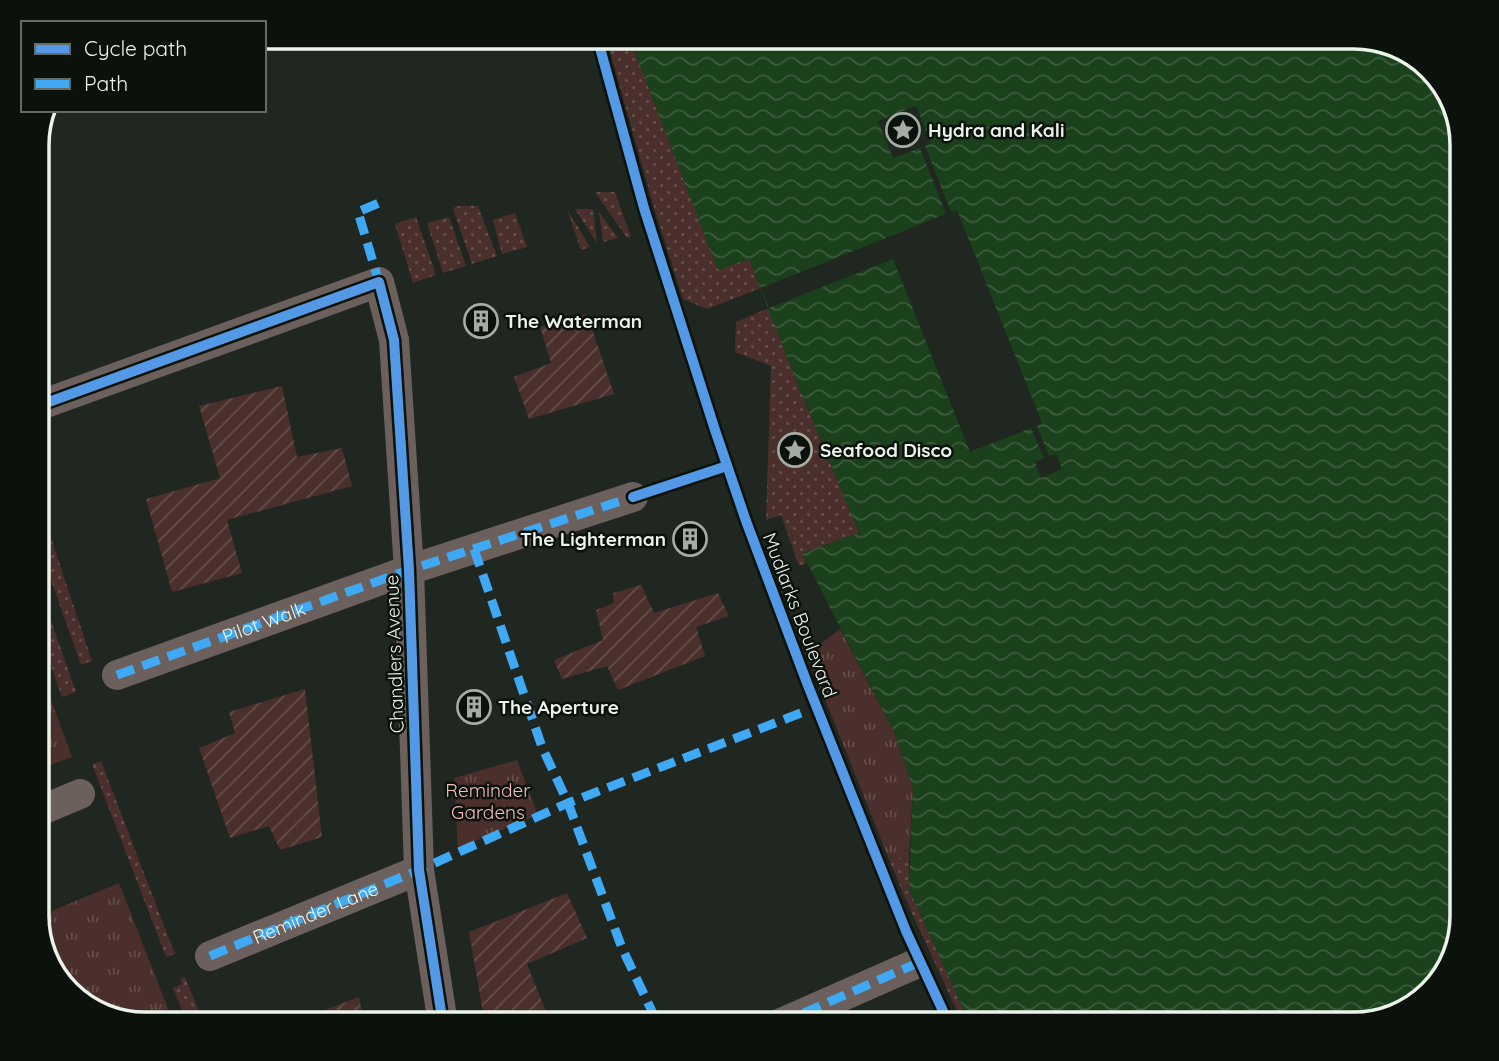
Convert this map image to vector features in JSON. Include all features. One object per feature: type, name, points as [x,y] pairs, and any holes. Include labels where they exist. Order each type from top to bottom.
[{"type":"street","name":"Chandlers Avenue","points":[[49,402],[379,282],[394,340],[409,570],[419,870],[441,1012]]},
{"type":"street","name":"Chandlers Avenue","points":[[409,570],[633,497]]},
{"type":"street","name":"Pilot Walk","points":[[117,675],[409,570]]},
{"type":"street","points":[[49,807],[80,794]]},
{"type":"street","name":"Reminder Lane","points":[[210,956],[419,870]]},
{"type":"street","points":[[806,1012],[913,965]]},
{"type":"green space","points":[[609,49],[634,49],[718,269],[749,258],[761,288],[707,309],[683,299],[654,208]]},
{"type":"green space","points":[[595,192],[615,192],[631,237],[627,238]]},
{"type":"green space","points":[[478,206],[497,256],[472,264],[453,208]]},
{"type":"green space","points":[[567,209],[590,247],[581,250]]},
{"type":"green space","points":[[575,209],[593,209],[597,243]]},
{"type":"green space","points":[[599,212],[618,238],[603,242]]},
{"type":"green space","points":[[515,213],[527,247],[502,254],[493,220]]},
{"type":"green space","points":[[416,217],[436,275],[413,283],[395,224]]},
{"type":"green space","points":[[449,217],[466,266],[443,273],[427,223]]},
{"type":"green space","points":[[769,308],[859,533],[802,553],[806,563],[799,566],[781,515],[766,520],[771,366],[735,352],[736,322]]},
{"type":"green space","points":[[587,314],[614,394],[529,419],[514,377],[551,363],[540,327]]},
{"type":"green space","points":[[282,386],[297,457],[342,448],[352,486],[227,520],[242,573],[172,592],[146,499],[220,478],[199,406]]},
{"type":"green space","points":[[49,532],[92,661],[81,665],[49,574]]},
{"type":"green space","points":[[641,585],[654,613],[718,593],[729,616],[696,627],[705,656],[618,690],[607,666],[562,679],[554,660],[603,640],[596,610],[614,603],[613,593]]},
{"type":"green space","points":[[49,615],[76,692],[62,697],[49,660]]},
{"type":"green space","points":[[840,629],[893,730],[913,788],[909,859],[888,857],[807,654]]},
{"type":"green space","points":[[305,689],[322,837],[280,850],[269,826],[230,838],[199,748],[235,733],[229,712]]},
{"type":"green space","points":[[49,695],[72,757],[49,766]]},
{"type":"green space","name":"Reminder Gardens","points":[[517,760],[538,815],[458,848],[454,778]]},
{"type":"green space","points":[[101,761],[175,954],[166,957],[92,764]]},
{"type":"green space","points":[[888,857],[909,859],[909,889],[965,1012],[957,1012]]},
{"type":"green space","points":[[119,883],[169,1012],[145,1012],[114,1007],[87,992],[73,979],[59,958],[52,941],[49,912]]},
{"type":"green space","points":[[567,893],[587,938],[527,964],[546,1012],[483,1012],[469,932]]},
{"type":"green space","points":[[185,977],[199,1012],[183,1012],[173,988],[182,984],[180,979]]},
{"type":"green space","points":[[359,997],[362,1012],[320,1012]]},
{"type":"water","points":[[634,49],[1354,49],[1385,54],[1422,77],[1440,103],[1447,120],[1450,145],[1450,916],[1445,947],[1422,984],[1396,1002],[1379,1009],[1354,1012],[965,1012],[909,889],[913,788],[893,730],[802,553],[859,533],[749,259],[718,270]]},
{"type":"pier","points":[[916,106],[931,143],[925,146],[951,212],[957,210],[1042,423],[1037,426],[1049,456],[1056,454],[1062,469],[1041,478],[1035,462],[1044,458],[1031,428],[970,452],[893,259],[769,308],[761,288],[946,214],[920,148],[893,158],[878,121]]},
{"type":"marked path","points":[[375,283],[379,282],[358,212],[381,202]]},
{"type":"marked path","points":[[117,675],[409,570],[633,497]]},
{"type":"marked path","points":[[474,549],[542,747],[568,803],[622,948],[652,1012]]},
{"type":"marked path","points":[[210,956],[419,870],[568,803],[806,711]]},
{"type":"marked path","points":[[806,1012],[913,965]]},
{"type":"cycle path","name":"Mudlarks Boulevard","points":[[600,49],[644,208],[746,521],[906,931],[943,1012]]},
{"type":"cycle path","points":[[49,402],[379,282],[394,340],[409,570],[419,870],[441,1012]]},
{"type":"cycle path","points":[[633,497],[727,466]]},
{"type":"place","name":"Hydra and Kali","points":[[903,130]]},
{"type":"place","name":"The Waterman","points":[[481,321]]},
{"type":"place","name":"Seafood Disco","points":[[795,450]]},
{"type":"place","name":"The Lighterman","points":[[690,539]]},
{"type":"place","name":"The Aperture","points":[[474,707]]}]
